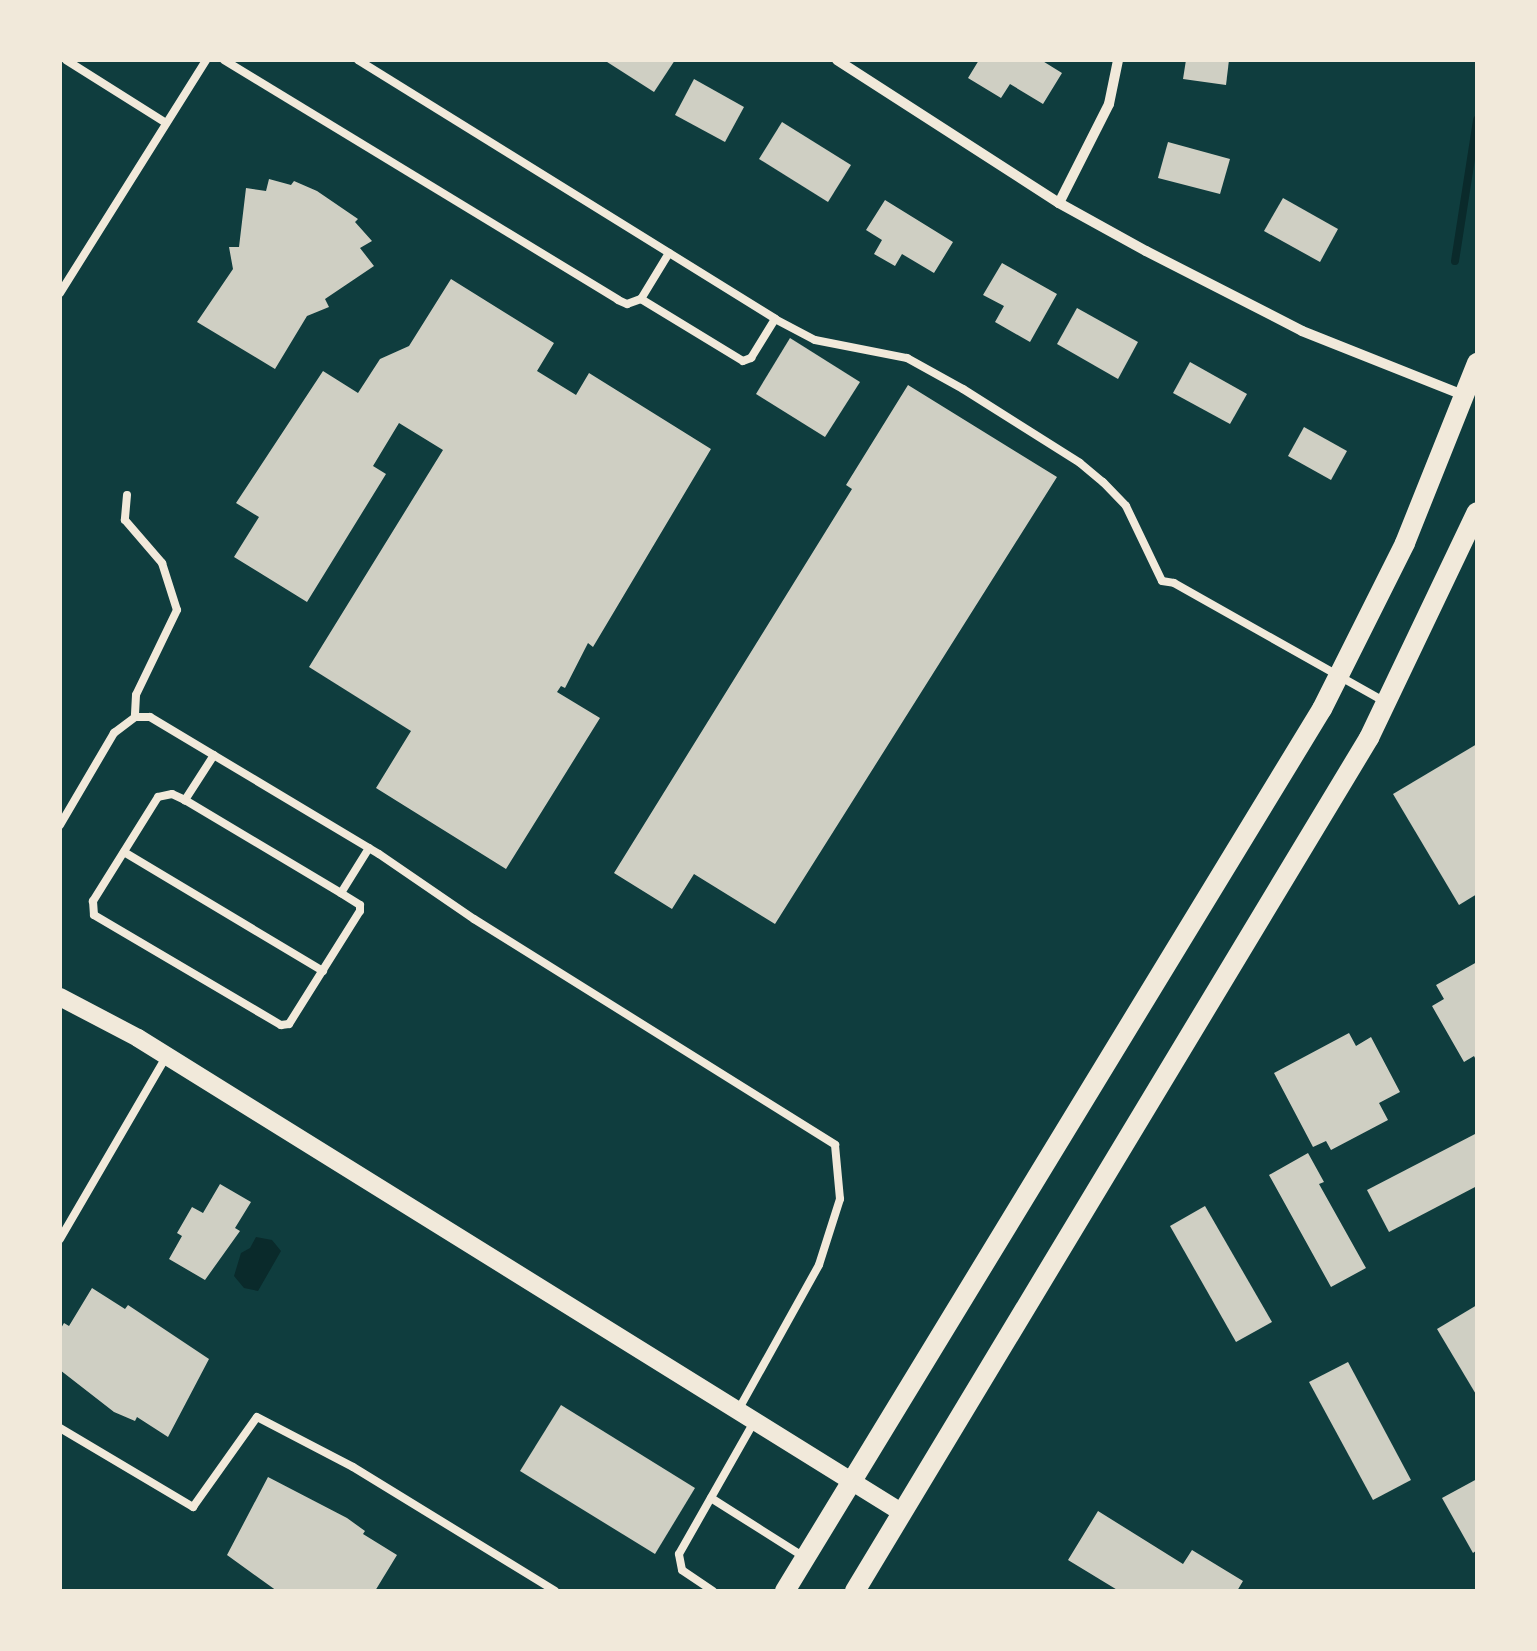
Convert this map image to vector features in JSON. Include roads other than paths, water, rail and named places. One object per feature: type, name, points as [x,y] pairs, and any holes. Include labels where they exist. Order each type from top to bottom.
[{"type":"main road","points":[[785,1591],[1338,676],[1472,399],[1477,363]]},
{"type":"main road","points":[[855,1591],[1387,703],[1477,512]]},
{"type":"street","points":[[837,60],[1059,202],[1302,331],[1472,399]]},
{"type":"street","points":[[1059,202],[1109,104],[1118,60]]},
{"type":"street","points":[[60,997],[166,1056],[901,1512]]},
{"type":"lane","points":[[66,60],[166,123]]},
{"type":"lane","points":[[60,293],[206,60]]},
{"type":"lane","points":[[224,60],[627,304],[641,298],[668,253]]},
{"type":"lane","points":[[358,60],[775,319],[815,340],[907,358],[1080,462],[1126,506],[1162,581],[1174,583],[1387,703]]},
{"type":"lane","points":[[641,298],[744,361],[751,358],[775,319]]},
{"type":"lane","points":[[127,494],[125,520],[162,563],[177,610],[136,695],[134,716]]},
{"type":"lane","points":[[60,825],[114,733],[134,716],[150,717],[379,854],[474,919],[834,1145],[840,1199],[819,1264],[739,1409]]},
{"type":"lane","points":[[185,800],[214,755]]},
{"type":"lane","points":[[172,794],[185,800],[360,905],[360,912],[294,1019],[280,1026],[94,916],[93,902],[158,797],[172,794]]},
{"type":"lane","points":[[341,893],[369,848]]},
{"type":"lane","points":[[124,852],[323,971]]},
{"type":"lane","points":[[60,1240],[166,1056]]},
{"type":"lane","points":[[60,1428],[193,1506],[258,1417],[353,1467],[555,1591]]},
{"type":"lane","points":[[713,1591],[682,1570],[679,1554],[756,1420]]},
{"type":"lane","points":[[711,1498],[804,1558]]},
{"type":"water","points":[[256,1237],[272,1240],[281,1251],[258,1291],[244,1288],[234,1276],[241,1253],[250,1248]]},
{"type":"waterway","points":[[1455,261],[1477,120]]}]
